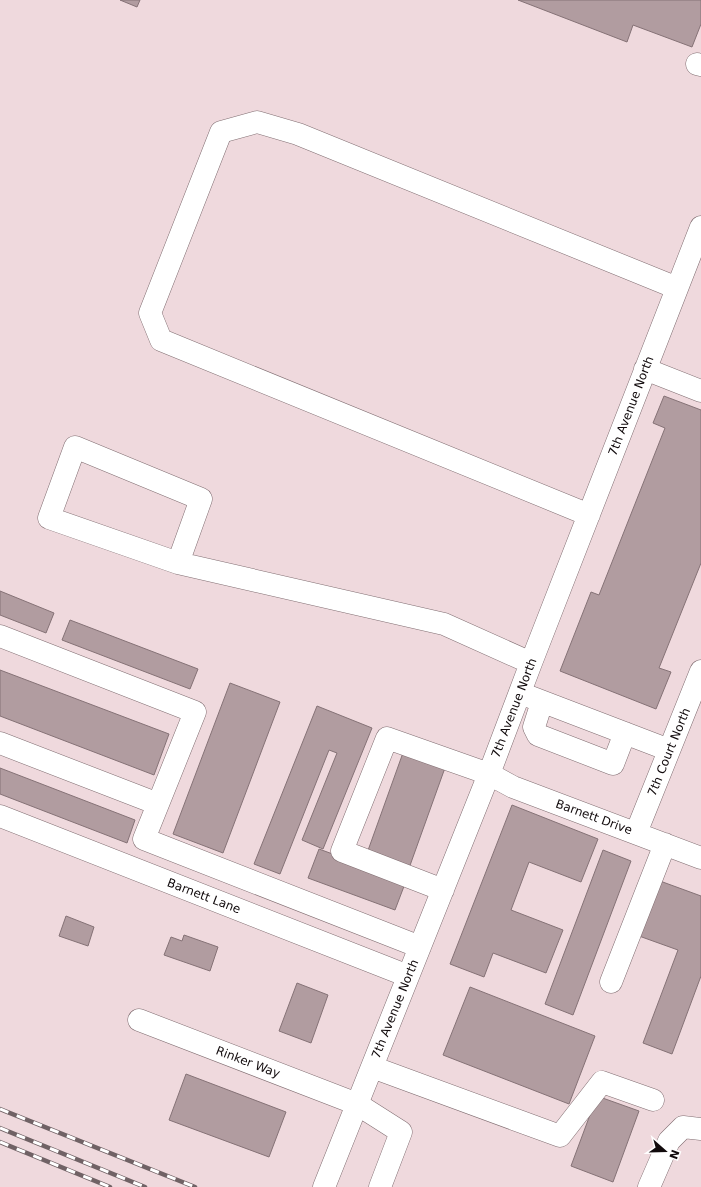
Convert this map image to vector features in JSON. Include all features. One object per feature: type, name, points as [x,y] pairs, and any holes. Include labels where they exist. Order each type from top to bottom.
[{"type":"street","points":[[589,515],[161,340],[150,313],[221,132],[257,122],[298,134],[677,288]]},
{"type":"street","name":"7th Avenue North","points":[[324,1187],[489,774],[701,227]]},
{"type":"street","points":[[645,369],[701,391]]},
{"type":"street","points":[[178,563],[201,499],[75,447],[49,518],[178,563],[444,624],[531,663]]},
{"type":"street","points":[[0,636],[195,712],[144,839],[420,947]]},
{"type":"street","name":"7th Court North","points":[[636,833],[701,671]]},
{"type":"street","points":[[520,693],[669,750]]},
{"type":"street","points":[[542,702],[534,727],[538,735],[607,762],[614,764],[625,733]]},
{"type":"street","name":"Barnett Drive","points":[[443,890],[342,851],[387,738],[489,774],[513,787],[701,858]]},
{"type":"street","points":[[0,743],[158,804]]},
{"type":"street","name":"Barnett Lane","points":[[0,816],[408,976]]},
{"type":"street","points":[[611,982],[665,844]]},
{"type":"street","name":"Rinker Way","points":[[139,1020],[357,1104],[401,1132],[380,1187]]},
{"type":"street","points":[[372,1067],[560,1136],[602,1082],[653,1100]]},
{"type":"street","points":[[649,1187],[669,1141],[683,1127],[701,1129]]},
{"type":"building","points":[[120,0],[140,0],[137,7]]},
{"type":"building","points":[[518,0],[701,0],[701,24],[692,47],[633,25],[627,42]]},
{"type":"building","points":[[664,396],[701,410],[701,563],[659,668],[671,672],[656,709],[560,671],[591,592],[599,595],[665,428],[653,423]]},
{"type":"building","points":[[0,591],[54,613],[46,633],[0,615]]},
{"type":"building","points":[[70,620],[198,669],[190,689],[62,640]]},
{"type":"building","points":[[0,670],[169,734],[154,775],[0,716]]},
{"type":"building","points":[[230,683],[280,702],[223,853],[173,834]]},
{"type":"building","points":[[317,706],[372,728],[323,849],[302,840],[337,753],[329,750],[280,874],[254,864]]},
{"type":"building","points":[[404,750],[446,765],[408,871],[366,856]]},
{"type":"building","points":[[0,768],[135,820],[127,843],[0,794]]},
{"type":"building","points":[[512,805],[598,839],[581,882],[529,862],[511,910],[563,930],[546,973],[493,953],[484,977],[450,964]]},
{"type":"building","points":[[319,849],[406,881],[395,910],[308,878]]},
{"type":"building","points":[[603,850],[631,861],[573,1015],[545,1004]]},
{"type":"building","points":[[660,881],[701,896],[701,976],[672,1054],[643,1043],[678,950],[639,936]]},
{"type":"building","points":[[66,916],[94,927],[88,946],[59,936]]},
{"type":"building","points":[[184,935],[218,947],[210,971],[164,955],[171,937],[182,941]]},
{"type":"building","points":[[297,983],[328,995],[311,1043],[279,1031]]},
{"type":"building","points":[[470,987],[595,1036],[569,1104],[443,1055]]},
{"type":"building","points":[[186,1074],[286,1112],[269,1157],[169,1120]]},
{"type":"building","points":[[597,1096],[639,1111],[613,1182],[571,1166]]},
{"type":"railway","points":[[0,1109],[195,1187]]},
{"type":"railway","points":[[0,1128],[145,1187]]},
{"type":"railway","points":[[0,1142],[110,1187]]}]
